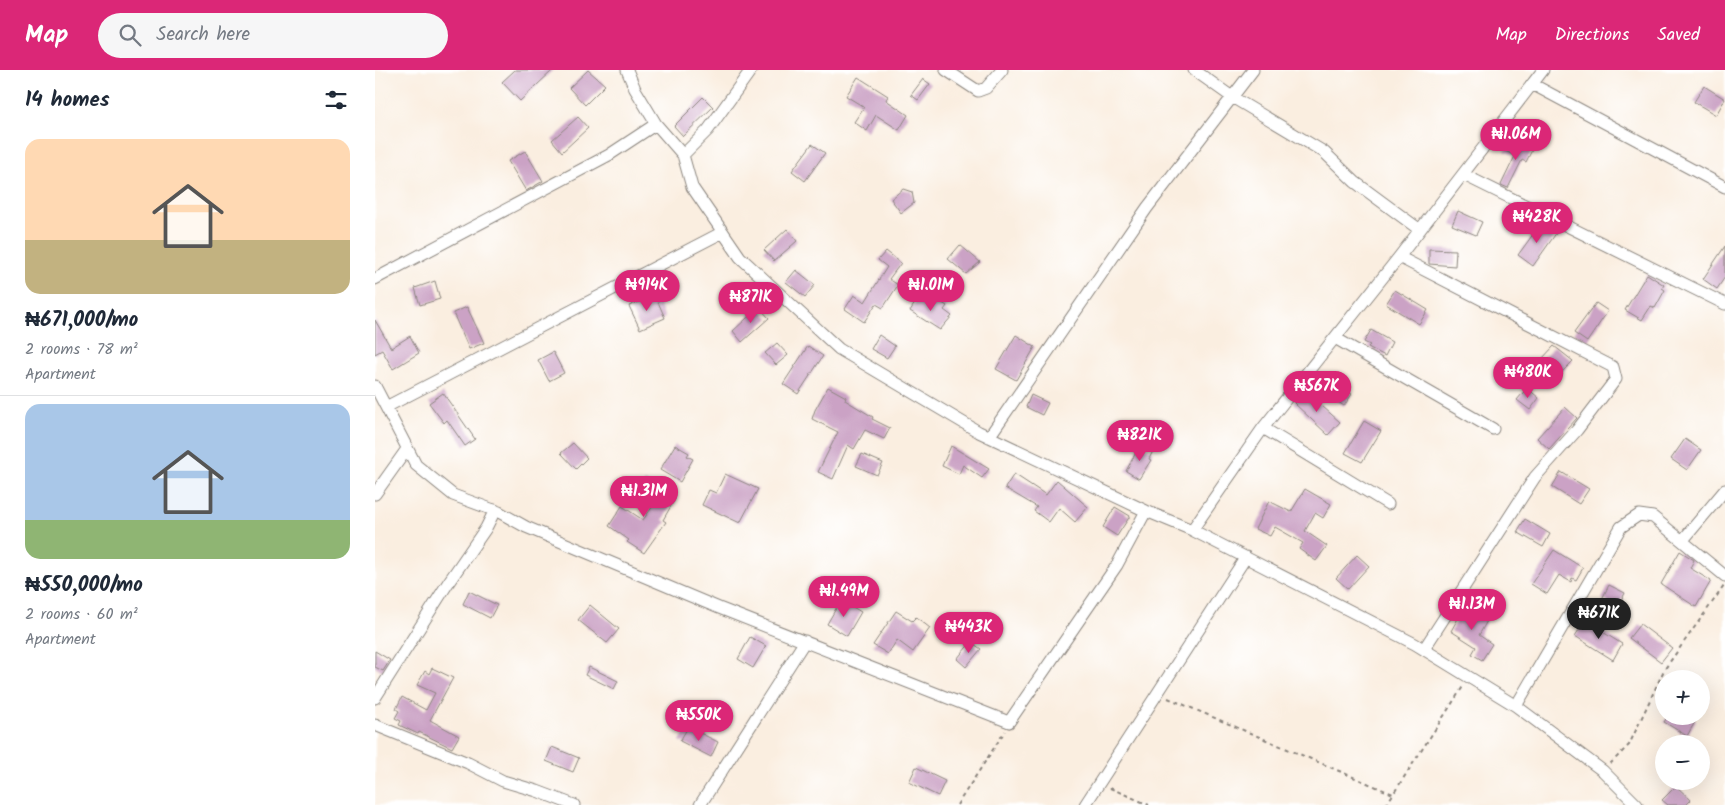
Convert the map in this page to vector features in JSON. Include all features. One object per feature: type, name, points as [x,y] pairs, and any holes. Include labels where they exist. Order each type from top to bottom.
[{"type":"street","points":[[627,70],[635,89],[656,124],[683,155],[692,187],[740,257],[839,348],[989,437],[1146,511],[1192,530],[1424,649],[1516,706],[1603,771],[1637,805]]},
{"type":"street","points":[[683,155],[708,130],[751,70]]},
{"type":"street","points":[[946,70],[978,91],[986,88],[1002,70]]},
{"type":"street","points":[[1194,70],[1232,97],[1324,152],[1355,182],[1420,230]]},
{"type":"street","points":[[989,437],[1147,208],[1253,70]]},
{"type":"street","points":[[1192,530],[1263,428],[1464,175],[1543,70]]},
{"type":"street","points":[[1532,84],[1725,187]]},
{"type":"street","points":[[375,279],[609,155],[656,124]]},
{"type":"street","points":[[1464,175],[1725,304]]},
{"type":"street","points":[[386,407],[723,232]]},
{"type":"street","points":[[1399,258],[1613,367],[1616,379],[1577,430],[1535,477],[1424,649]]},
{"type":"street","points":[[1335,338],[1493,429]]},
{"type":"street","points":[[375,386],[416,464],[453,495],[495,510],[526,527],[719,608],[1009,722],[1117,565],[1146,511]]},
{"type":"street","points":[[1263,428],[1388,504]]},
{"type":"street","points":[[375,494],[407,449]]},
{"type":"street","points":[[1683,540],[1725,490]]},
{"type":"street","points":[[375,698],[448,583],[487,528],[495,510]]},
{"type":"street","points":[[1516,706],[1621,527],[1639,516],[1653,516],[1725,576]]},
{"type":"street","points":[[1085,805],[1246,557]]},
{"type":"street","points":[[700,805],[805,641]]},
{"type":"street","points":[[375,725],[468,763],[503,781],[537,790],[574,805]]},
{"type":"path","points":[[1603,771],[1629,745],[1665,670],[1725,586]]},
{"type":"path","points":[[1386,805],[1469,677]]},
{"type":"path","points":[[1166,697],[1393,794]]},
{"type":"path","points":[[957,805],[1008,726]]},
{"type":"path","points":[[1099,784],[1149,805]]},
{"type":"building","points":[[515,70],[553,70],[520,101],[502,82]]},
{"type":"building","points":[[588,70],[605,85],[585,105],[569,88]]},
{"type":"building","points":[[858,77],[888,96],[886,100],[908,115],[899,130],[876,115],[867,131],[854,122],[864,107],[846,96]]},
{"type":"building","points":[[923,79],[930,84],[918,100],[911,95]]},
{"type":"building","points":[[1704,86],[1725,99],[1716,115],[1694,102]]},
{"type":"building","points":[[703,97],[713,107],[683,136],[674,126]]},
{"type":"building","points":[[578,117],[588,128],[562,152],[552,140]]},
{"type":"building","points":[[1520,142],[1533,148],[1526,162],[1522,160],[1508,188],[1501,185],[1515,156],[1505,151],[1509,144],[1517,148]]},
{"type":"building","points":[[812,144],[825,153],[805,181],[792,171]]},
{"type":"building","points":[[525,151],[543,181],[526,191],[508,161]]},
{"type":"building","points":[[903,189],[912,192],[914,203],[901,213],[891,199]]},
{"type":"building","points":[[1458,211],[1482,222],[1476,235],[1452,225]]},
{"type":"building","points":[[1542,222],[1557,232],[1533,266],[1518,255]]},
{"type":"building","points":[[787,229],[797,241],[774,261],[764,250]]},
{"type":"building","points":[[960,245],[980,262],[966,274],[948,259]]},
{"type":"building","points":[[1725,246],[1725,277],[1717,289],[1703,279]]},
{"type":"building","points":[[1429,249],[1456,250],[1455,266],[1429,264]]},
{"type":"building","points":[[886,251],[901,263],[889,279],[898,285],[883,308],[876,304],[864,322],[845,309],[854,295],[865,302],[887,267],[878,260]]},
{"type":"building","points":[[796,270],[815,285],[805,297],[786,282]]},
{"type":"building","points":[[1647,274],[1664,285],[1662,288],[1665,290],[1655,308],[1651,306],[1642,320],[1625,310]]},
{"type":"building","points":[[435,281],[440,299],[420,305],[415,288]]},
{"type":"building","points":[[1395,290],[1428,310],[1419,324],[1386,304]]},
{"type":"building","points":[[655,295],[665,318],[640,329],[629,306]]},
{"type":"building","points":[[920,295],[936,305],[939,301],[947,306],[944,310],[952,316],[940,330],[910,311]]},
{"type":"building","points":[[1596,303],[1608,311],[1587,342],[1574,333]]},
{"type":"building","points":[[467,307],[484,343],[469,349],[453,313]]},
{"type":"building","points":[[759,307],[769,318],[742,342],[733,331]]},
{"type":"building","points":[[375,320],[391,348],[410,336],[419,353],[393,369],[382,350],[375,354]]},
{"type":"building","points":[[1371,330],[1392,342],[1385,356],[1368,347],[1370,345],[1364,342]]},
{"type":"building","points":[[879,335],[895,346],[887,358],[871,349]]},
{"type":"building","points":[[1016,335],[1035,347],[1016,380],[996,369]]},
{"type":"building","points":[[777,343],[788,355],[776,365],[765,353]]},
{"type":"building","points":[[808,346],[823,356],[798,394],[783,384]]},
{"type":"building","points":[[1554,346],[1573,361],[1561,373],[1541,360]]},
{"type":"building","points":[[553,352],[564,373],[549,381],[538,360]]},
{"type":"building","points":[[1335,384],[1352,394],[1344,406],[1328,395]]},
{"type":"building","points":[[828,387],[846,397],[845,400],[873,417],[872,419],[890,428],[884,439],[865,430],[854,449],[848,445],[833,479],[818,472],[838,432],[812,419]]},
{"type":"building","points":[[1527,388],[1539,398],[1530,410],[1517,400]]},
{"type":"building","points":[[1305,391],[1340,422],[1328,435],[1294,403]]},
{"type":"building","points":[[443,393],[475,439],[465,446],[447,420],[444,423],[429,403]]},
{"type":"building","points":[[1031,395],[1048,403],[1042,415],[1026,407]]},
{"type":"building","points":[[1565,407],[1577,418],[1549,449],[1537,438]]},
{"type":"building","points":[[1364,421],[1381,431],[1362,462],[1345,453]]},
{"type":"building","points":[[1685,439],[1701,450],[1687,470],[1671,459]]},
{"type":"building","points":[[573,443],[587,458],[576,469],[561,453]]},
{"type":"building","points":[[675,445],[689,453],[687,456],[693,459],[680,482],[660,470]]},
{"type":"building","points":[[1140,445],[1153,451],[1149,459],[1151,460],[1139,479],[1126,471]]},
{"type":"building","points":[[951,446],[989,469],[982,478],[963,465],[959,474],[942,466]]},
{"type":"building","points":[[862,454],[883,463],[877,475],[856,466]]},
{"type":"building","points":[[1561,472],[1589,489],[1579,504],[1552,487]]},
{"type":"building","points":[[725,474],[758,489],[740,523],[702,505],[709,490],[716,493]]},
{"type":"building","points":[[1014,474],[1046,495],[1057,480],[1088,507],[1075,522],[1059,508],[1049,522],[1034,511],[1037,507],[1005,488]]},
{"type":"building","points":[[645,481],[675,499],[663,520],[666,522],[644,553],[627,542],[629,540],[609,526],[622,506],[643,520],[653,506],[636,496]]},
{"type":"building","points":[[1305,489],[1331,504],[1323,518],[1315,513],[1305,531],[1327,546],[1316,561],[1299,549],[1303,543],[1275,527],[1270,536],[1255,529],[1269,501],[1291,512]]},
{"type":"building","points":[[1115,507],[1130,516],[1117,536],[1103,527]]},
{"type":"building","points":[[1525,519],[1550,534],[1543,547],[1517,532]]},
{"type":"building","points":[[1554,550],[1583,568],[1576,580],[1572,578],[1571,582],[1559,575],[1547,594],[1531,584]]},
{"type":"building","points":[[1680,551],[1694,560],[1690,568],[1711,581],[1696,607],[1661,584]]},
{"type":"building","points":[[1357,555],[1369,566],[1348,589],[1336,578]]},
{"type":"building","points":[[1609,585],[1625,593],[1618,607],[1602,599]]},
{"type":"building","points":[[469,591],[497,605],[490,618],[463,604]]},
{"type":"building","points":[[841,600],[861,612],[847,636],[827,624]]},
{"type":"building","points":[[590,605],[619,629],[607,643],[578,620]]},
{"type":"building","points":[[1465,606],[1488,619],[1479,635],[1492,644],[1482,660],[1472,654],[1476,647],[1451,631]]},
{"type":"building","points":[[896,611],[912,621],[916,617],[930,628],[913,652],[897,640],[888,654],[873,645]]},
{"type":"building","points":[[1585,621],[1622,644],[1613,660],[1575,636]]},
{"type":"building","points":[[1640,624],[1672,648],[1661,662],[1629,638]]},
{"type":"building","points":[[750,637],[766,646],[753,668],[738,659]]},
{"type":"building","points":[[971,642],[981,649],[966,667],[957,659]]},
{"type":"building","points":[[375,651],[390,660],[383,671],[375,667]]},
{"type":"building","points":[[589,667],[618,681],[614,689],[585,675]]},
{"type":"building","points":[[432,668],[453,678],[430,720],[459,736],[452,748],[419,732],[418,734],[399,725],[401,721],[395,718],[399,711],[396,709],[402,697],[426,710],[435,693],[417,685],[425,671],[429,674]]},
{"type":"building","points":[[1669,725],[1693,725],[1688,735]]},
{"type":"building","points":[[688,727],[718,742],[711,757],[680,741]]},
{"type":"building","points":[[552,747],[579,758],[573,772],[546,761]]},
{"type":"building","points":[[916,767],[945,781],[938,796],[909,782]]},
{"type":"building","points":[[1672,790],[1680,790],[1691,800],[1686,805],[1668,805],[1662,800]]}]
